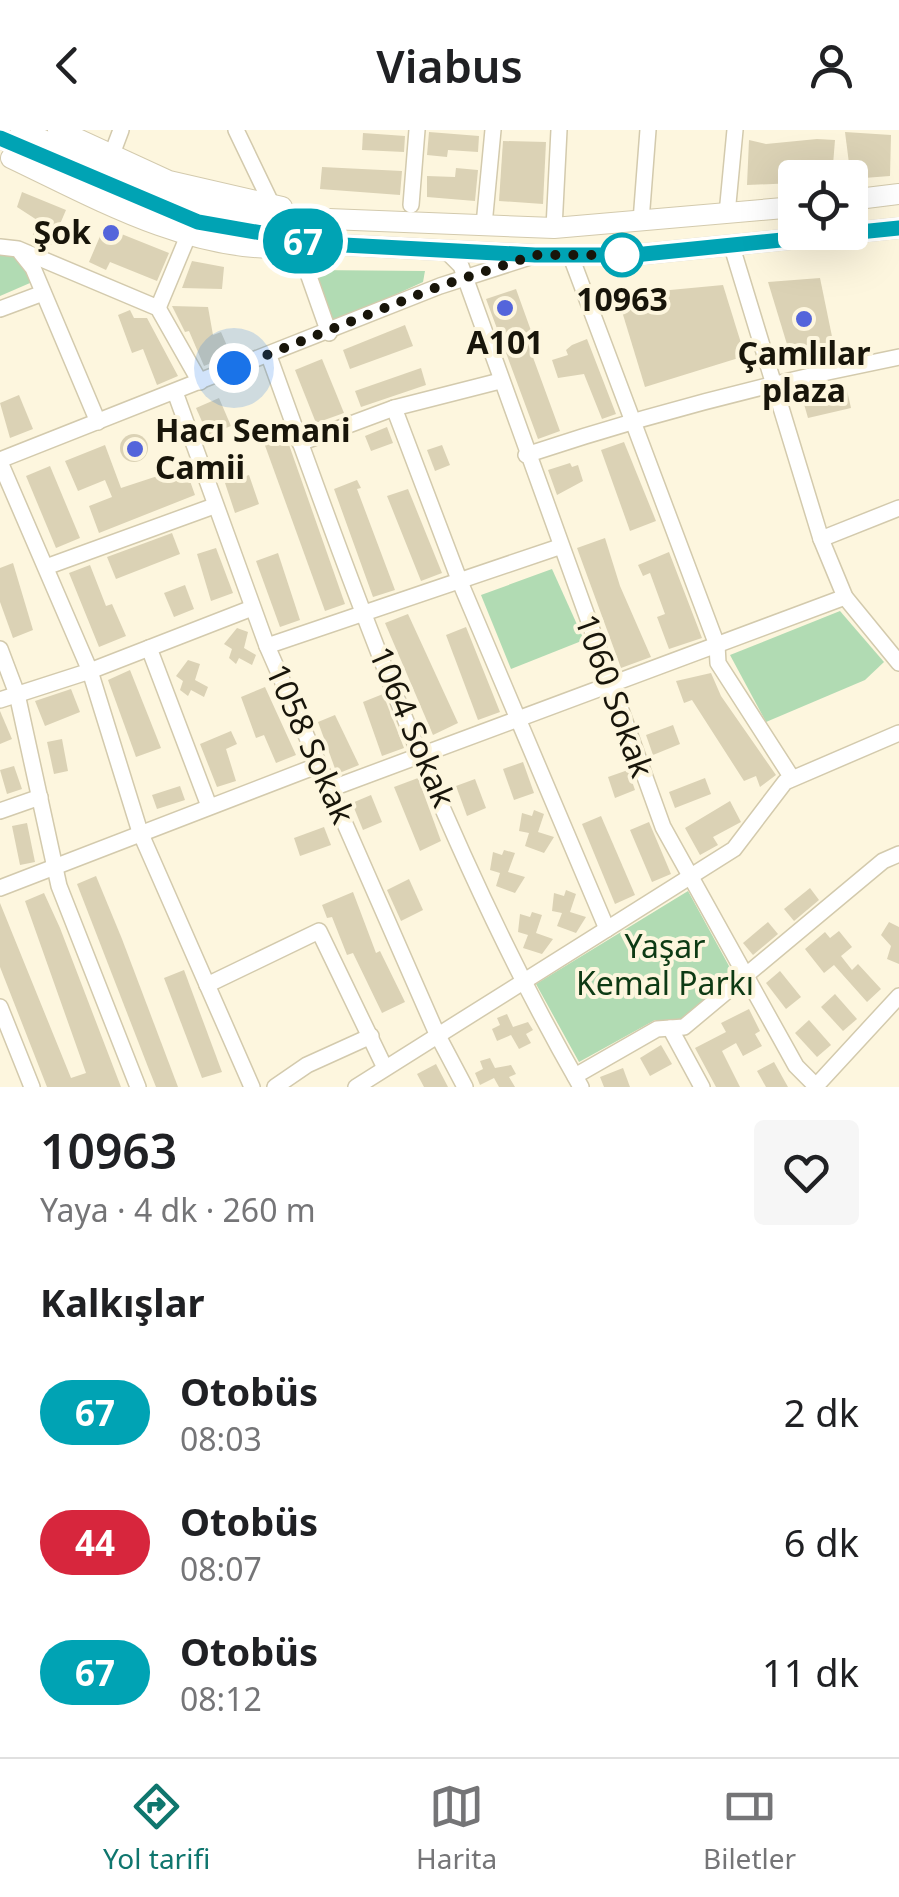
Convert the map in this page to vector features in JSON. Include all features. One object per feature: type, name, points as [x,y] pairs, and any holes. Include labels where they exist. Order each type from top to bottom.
[{"type":"main road","points":[[21,130],[181,200],[254,216],[313,215],[554,228],[778,209]]},
{"type":"main road","points":[[58,130],[169,180],[313,215]]},
{"type":"main road","points":[[1,153],[188,236],[252,248],[325,244]]},
{"type":"main road","points":[[1,153],[198,222],[325,244],[535,255],[732,247],[899,228]]},
{"type":"main road","points":[[868,198],[899,194]]},
{"type":"street","points":[[112,154],[121,130]]},
{"type":"street","points":[[236,130],[272,205]]},
{"type":"street","points":[[411,205],[417,130]]},
{"type":"street","points":[[484,225],[493,130]]},
{"type":"street","points":[[554,228],[558,130]]},
{"type":"street","points":[[641,221],[648,130]]},
{"type":"street","points":[[728,214],[734,130]]},
{"type":"street","points":[[158,308],[188,236]]},
{"type":"street","points":[[0,247],[18,249],[158,308],[200,382]]},
{"type":"street","points":[[732,247],[821,540],[845,597],[899,662]]},
{"type":"street","points":[[299,248],[329,332]]},
{"type":"street","points":[[18,249],[43,293],[98,422]]},
{"type":"street","name":"1060 Sokak","points":[[446,251],[461,266],[559,548],[663,827],[796,1066],[817,1087]]},
{"type":"street","points":[[570,254],[718,645],[718,662],[792,778]]},
{"type":"street","points":[[252,1087],[140,832],[90,671],[0,461],[535,255]]},
{"type":"street","points":[[0,310],[43,293]]},
{"type":"street","name":"1064 Sokak","points":[[269,356],[364,614],[424,756],[523,980],[578,1082]]},
{"type":"street","points":[[526,454],[630,420],[774,382],[899,357]]},
{"type":"street","points":[[300,443],[394,408],[500,382]]},
{"type":"street","name":"1058 Sokak","points":[[175,392],[266,646],[437,1034],[465,1087]]},
{"type":"street","points":[[394,408],[460,582],[521,718],[607,929]]},
{"type":"street","points":[[46,567],[214,506]]},
{"type":"street","points":[[821,540],[899,508]]},
{"type":"street","points":[[266,646],[559,548]]},
{"type":"street","points":[[330,789],[845,597]]},
{"type":"street","points":[[0,700],[90,671],[252,608]]},
{"type":"street","points":[[150,648],[209,806]]},
{"type":"street","points":[[0,650],[17,694],[55,867],[138,1087]]},
{"type":"street","points":[[356,1087],[734,849],[792,778],[899,733]]},
{"type":"street","points":[[0,888],[319,765]]},
{"type":"street","points":[[0,811],[40,798]]},
{"type":"street","points":[[578,1082],[657,1029],[684,1027],[883,861],[899,854]]},
{"type":"street","points":[[207,985],[319,931],[385,1068]]},
{"type":"street","points":[[817,1087],[899,996]]},
{"type":"street","points":[[0,1008],[32,1087]]},
{"type":"street","points":[[670,1028],[702,1087]]},
{"type":"street","points":[[275,1087],[306,1065],[371,1036]]},
{"type":"green space","points":[[0,250],[12,251],[29,271],[30,283],[0,296]]},
{"type":"green space","points":[[312,270],[425,271],[423,282],[329,325]]},
{"type":"green space","points":[[552,569],[584,640],[511,669],[481,595]]},
{"type":"green space","points":[[840,611],[884,662],[865,680],[766,722],[730,655]]},
{"type":"green space","name":"Yaşar Kemal Parkı","points":[[688,891],[735,977],[680,1020],[655,1020],[579,1062],[536,984]]},
{"type":"building","points":[[429,132],[479,136],[478,152],[448,150],[447,157],[427,155]]},
{"type":"building","points":[[845,132],[891,135],[890,176],[868,178],[868,160],[849,160]]},
{"type":"building","points":[[363,133],[405,136],[404,152],[362,150]]},
{"type":"building","points":[[749,140],[766,144],[835,140],[833,160],[778,160],[778,184],[747,185]]},
{"type":"building","points":[[503,141],[546,142],[543,204],[499,201]]},
{"type":"building","points":[[322,167],[402,171],[400,195],[320,189]]},
{"type":"building","points":[[456,168],[478,170],[475,201],[427,197],[427,176],[455,177]]},
{"type":"building","points":[[22,192],[66,210],[51,245],[32,238],[37,220],[17,207]]},
{"type":"building","points":[[104,227],[169,253],[157,281],[110,262],[106,270],[89,262]]},
{"type":"building","points":[[192,261],[224,267],[222,289],[182,288]]},
{"type":"building","name":"Çamlılar plaza","points":[[820,278],[836,356],[793,364],[768,282]]},
{"type":"building","points":[[723,285],[745,356],[645,387],[617,295]]},
{"type":"building","points":[[516,289],[534,339],[527,341],[560,431],[538,439],[486,299]]},
{"type":"building","points":[[172,306],[208,307],[213,335],[221,332],[231,355],[204,366],[189,331],[185,332]]},
{"type":"building","points":[[130,310],[134,318],[147,318],[178,376],[157,385],[143,349],[132,353],[118,315]]},
{"type":"building","points":[[405,325],[413,346],[350,369],[343,350]]},
{"type":"building","points":[[587,339],[616,414],[602,419],[584,374],[558,378],[552,360],[568,355],[566,350]]},
{"type":"building","points":[[322,359],[344,413],[316,423],[295,370]]},
{"type":"building","points":[[421,368],[426,385],[361,407],[355,391]]},
{"type":"building","points":[[846,386],[851,408],[808,418],[802,397]]},
{"type":"building","points":[[19,395],[33,429],[10,438],[0,403]]},
{"type":"building","points":[[219,398],[231,426],[208,435],[196,408]]},
{"type":"building","points":[[281,422],[345,604],[325,611],[259,429]]},
{"type":"building","points":[[387,427],[393,443],[371,451],[365,436]]},
{"type":"building","name":"Hacı Semani Camii","points":[[134,434],[144,438],[148,448],[144,458],[134,462],[124,458],[120,448],[124,438]]},
{"type":"building","points":[[624,442],[656,521],[630,531],[601,450]]},
{"type":"building","points":[[105,445],[121,488],[185,467],[195,495],[99,533],[89,506],[112,497],[105,480],[78,491],[65,461]]},
{"type":"building","points":[[442,445],[450,465],[435,471],[427,450]]},
{"type":"building","points":[[570,463],[572,467],[578,465],[583,481],[557,495],[548,470]]},
{"type":"building","points":[[50,466],[80,538],[56,548],[26,476]]},
{"type":"building","points":[[249,475],[259,504],[235,513],[225,483]]},
{"type":"building","points":[[357,480],[395,590],[373,597],[334,489]]},
{"type":"building","points":[[408,489],[442,573],[421,581],[387,496]]},
{"type":"building","points":[[172,533],[180,554],[116,579],[107,557]]},
{"type":"building","points":[[605,538],[620,586],[651,657],[621,668],[577,548]]},
{"type":"building","points":[[216,548],[233,593],[211,601],[197,554]]},
{"type":"building","points":[[669,552],[702,638],[669,649],[657,617],[665,614],[650,573],[643,576],[638,565]]},
{"type":"building","points":[[278,553],[300,620],[280,627],[256,561]]},
{"type":"building","points":[[13,563],[33,630],[13,638],[0,602],[0,568]]},
{"type":"building","points":[[90,565],[106,606],[112,604],[126,636],[99,647],[69,573]]},
{"type":"building","points":[[185,585],[194,609],[174,617],[164,593]]},
{"type":"building","points":[[408,614],[458,723],[433,735],[385,623]]},
{"type":"building","points":[[466,627],[500,712],[478,720],[446,635]]},
{"type":"building","points":[[237,628],[248,632],[244,648],[256,655],[252,665],[239,658],[236,664],[229,658],[232,649],[224,644]]},
{"type":"building","points":[[188,660],[200,664],[195,680],[208,687],[204,697],[191,690],[188,696],[180,690],[183,681],[176,676]]},
{"type":"building","points":[[130,670],[161,748],[136,757],[108,680]]},
{"type":"building","points":[[711,673],[721,696],[776,775],[760,787],[756,776],[744,781],[692,700],[684,703],[676,681]]},
{"type":"building","points":[[265,687],[296,755],[276,763],[264,735],[256,738],[241,697]]},
{"type":"building","points":[[71,689],[80,712],[45,726],[35,701]]},
{"type":"building","points":[[383,694],[404,748],[382,756],[363,702]]},
{"type":"building","points":[[0,711],[12,739],[0,744]]},
{"type":"building","points":[[335,715],[359,765],[337,774],[318,722]]},
{"type":"building","points":[[673,725],[680,744],[653,755],[646,735]]},
{"type":"building","points":[[231,731],[237,744],[226,749],[236,781],[217,787],[200,744]]},
{"type":"building","points":[[62,739],[68,771],[54,774],[47,742]]},
{"type":"building","points":[[523,762],[534,793],[514,800],[503,769]]},
{"type":"building","points":[[14,766],[22,789],[7,794],[0,770]]},
{"type":"building","points":[[628,770],[635,790],[615,798],[608,777]]},
{"type":"building","points":[[418,778],[441,841],[420,851],[394,787]]},
{"type":"building","points":[[705,778],[711,794],[675,808],[669,792]]},
{"type":"building","points":[[475,779],[486,808],[467,816],[456,786]]},
{"type":"building","points":[[180,786],[185,800],[157,809],[152,795]]},
{"type":"building","points":[[371,795],[382,822],[363,830],[352,803]]},
{"type":"building","points":[[730,801],[741,822],[713,837],[718,845],[700,855],[685,828]]},
{"type":"building","points":[[534,810],[544,814],[538,832],[554,837],[544,853],[525,846],[529,833],[519,831],[522,813],[532,816]]},
{"type":"building","points":[[601,816],[635,895],[615,904],[582,824]]},
{"type":"building","points":[[649,822],[671,874],[652,882],[630,830]]},
{"type":"building","points":[[27,823],[35,862],[20,865],[12,826]]},
{"type":"building","points":[[324,827],[331,845],[300,856],[294,838]]},
{"type":"building","points":[[504,850],[515,853],[508,872],[525,877],[515,893],[496,886],[500,873],[490,870],[493,852],[502,855]]},
{"type":"building","points":[[96,876],[178,1087],[156,1087],[148,1067],[77,884]]},
{"type":"building","points":[[409,879],[423,910],[401,921],[387,890]]},
{"type":"building","points":[[810,888],[819,900],[794,921],[784,909]]},
{"type":"building","points":[[566,890],[576,894],[570,912],[586,917],[576,933],[557,926],[562,913],[552,911],[554,893],[564,896]]},
{"type":"building","points":[[353,892],[376,953],[380,951],[405,1002],[382,1013],[353,953],[347,955],[332,917],[327,918],[322,905]]},
{"type":"building","points":[[44,893],[121,1087],[47,1087],[0,967],[0,903],[71,1078],[86,1073],[25,901]]},
{"type":"building","points":[[532,912],[542,915],[536,933],[553,939],[542,954],[523,948],[528,935],[518,932],[520,914],[530,917]]},
{"type":"building","points":[[768,922],[778,934],[753,955],[743,943]]},
{"type":"building","points":[[889,922],[899,927],[899,964],[887,959],[891,946],[881,935]]},
{"type":"building","points":[[839,931],[852,947],[841,956],[852,970],[858,964],[881,989],[867,1002],[834,965],[824,973],[805,949],[825,932],[830,938]]},
{"type":"building","points":[[184,970],[222,1072],[202,1078],[164,978]]},
{"type":"building","points":[[780,971],[801,997],[786,1009],[766,983]]},
{"type":"building","points":[[835,994],[857,1019],[843,1031],[821,1007]]},
{"type":"building","points":[[749,1009],[760,1031],[755,1034],[762,1046],[743,1056],[736,1043],[722,1051],[740,1087],[716,1087],[695,1048],[726,1032],[721,1023]]},
{"type":"building","points":[[507,1014],[513,1027],[528,1022],[533,1030],[526,1034],[531,1043],[519,1049],[511,1035],[497,1041],[492,1029],[500,1025],[497,1018]]},
{"type":"building","points":[[809,1020],[831,1045],[817,1057],[795,1033]]},
{"type":"building","points":[[661,1045],[672,1064],[650,1076],[640,1058]]},
{"type":"building","points":[[490,1058],[495,1068],[511,1065],[516,1074],[509,1077],[515,1087],[499,1087],[494,1078],[480,1085],[475,1073],[483,1069],[480,1061]]},
{"type":"building","points":[[774,1062],[788,1087],[766,1087],[757,1071]]},
{"type":"building","points":[[436,1064],[448,1087],[424,1087],[417,1074]]},
{"type":"building","points":[[623,1068],[630,1087],[604,1087],[600,1077]]},
{"type":"bus line","name":"67","points":[[0,138],[198,222],[325,244],[535,255],[634,255],[899,228]]},
{"type":"place","name":"Şok","points":[[111,233]]},
{"type":"place","name":"10963","points":[[622,255]]},
{"type":"place","name":"A101","points":[[505,308]]},
{"type":"place","name":"Çamlılar plaza","points":[[804,319]]},
{"type":"place","name":"Hacı Semani Camii","points":[[135,449]]},
{"type":"route","points":[[234,368],[440,286],[504,269],[535,255],[634,255],[622,255]]}]
